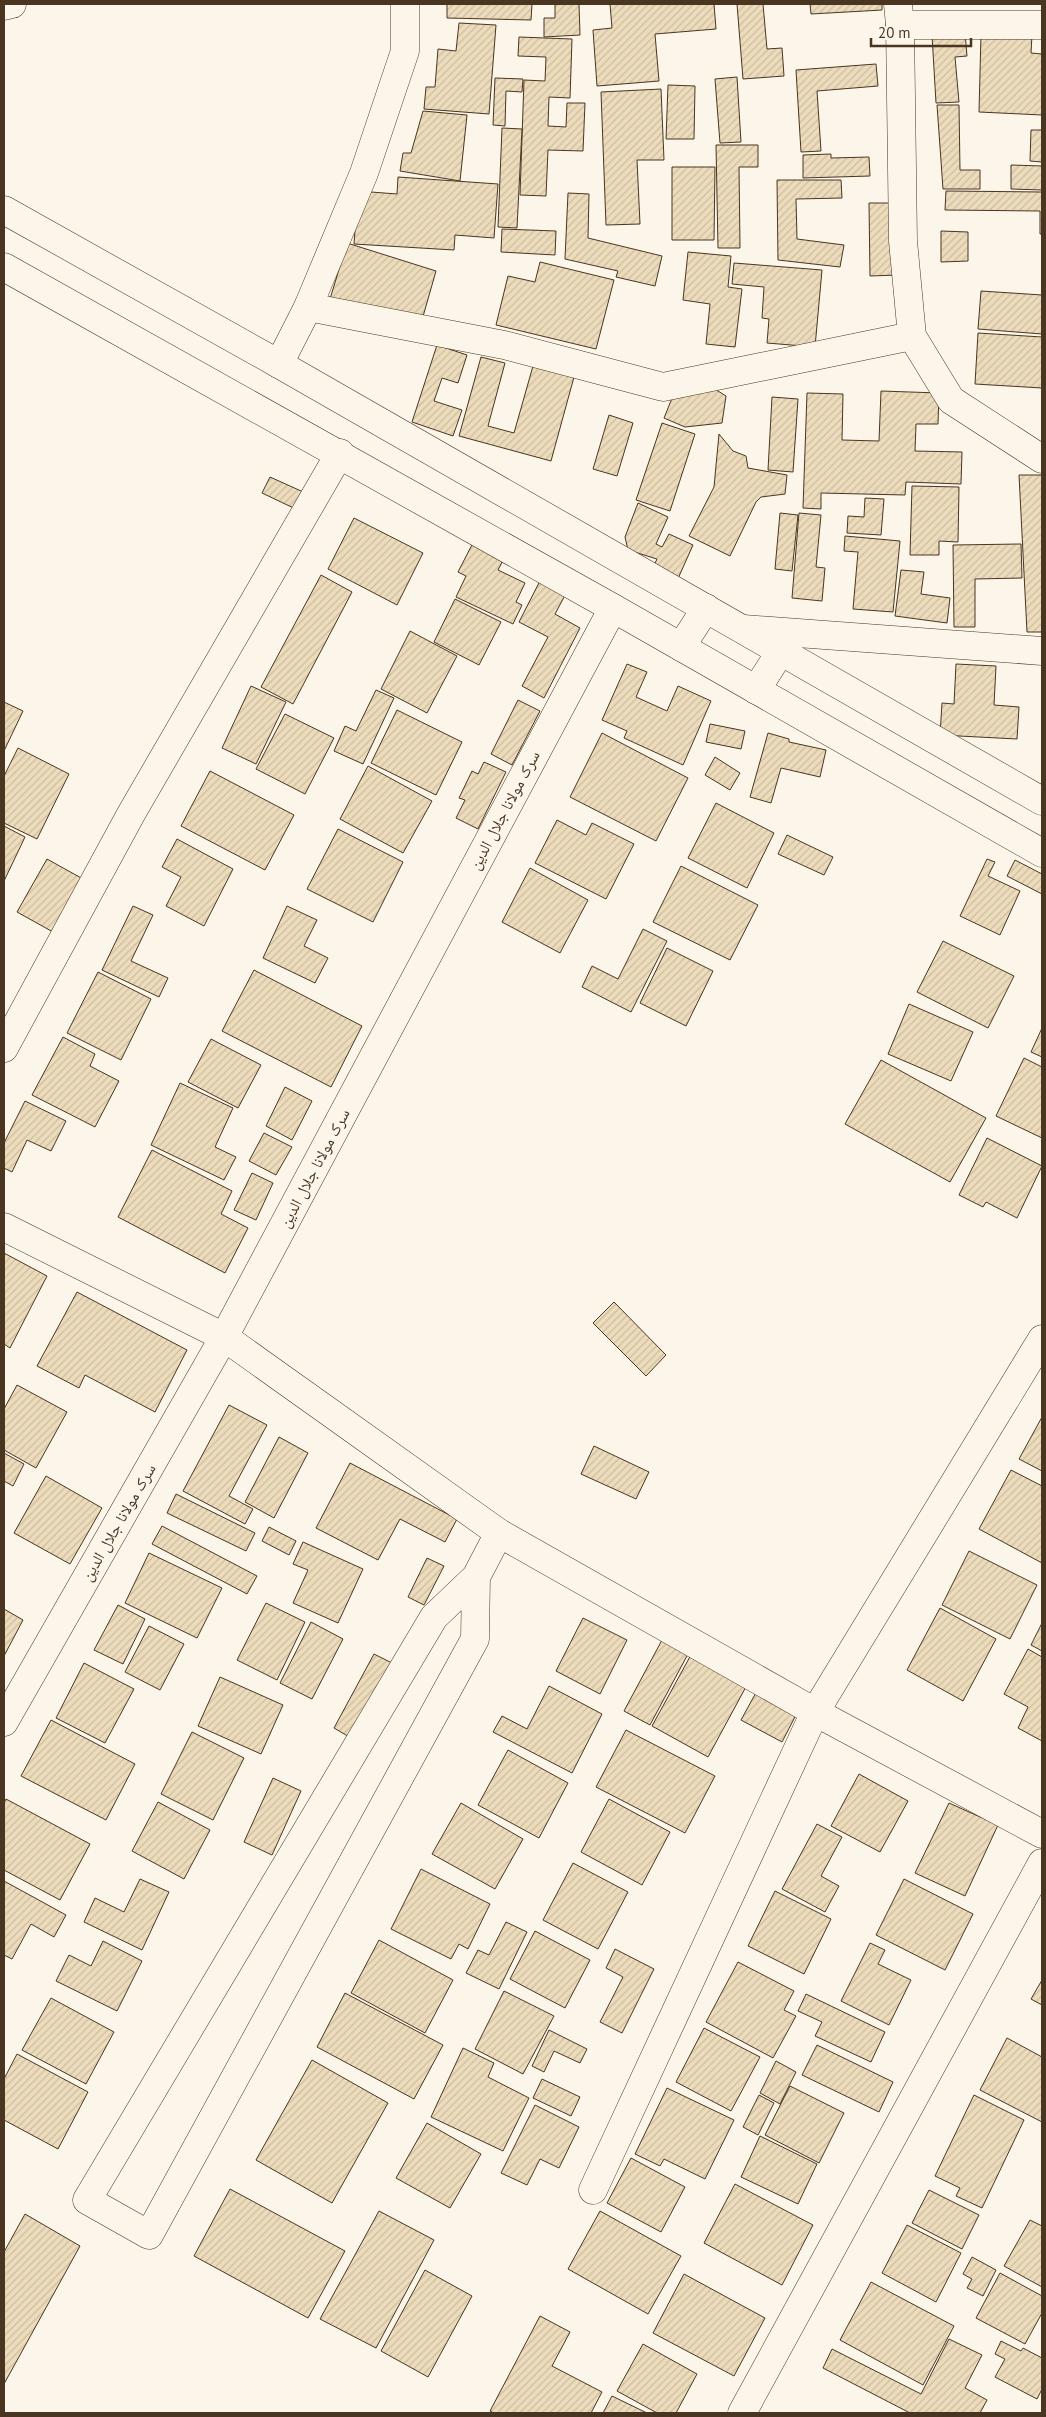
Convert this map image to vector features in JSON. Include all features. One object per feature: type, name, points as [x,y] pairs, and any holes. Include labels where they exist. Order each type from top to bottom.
[{"type":"street","points":[[4,6],[12,4]]},
{"type":"street","points":[[278,364],[308,307],[364,173],[405,51],[405,4]]},
{"type":"street","points":[[1042,25],[899,14],[903,241],[912,336],[951,400],[1042,459]]},
{"type":"street","points":[[4,210],[278,364],[1042,801]]},
{"type":"street","points":[[4,267],[340,453],[1042,853]]},
{"type":"street","points":[[308,307],[504,345],[662,387],[912,336]]},
{"type":"street","points":[[4,1048],[131,814],[340,453]]},
{"type":"street","name":"سرک مولانا جلال الدین","points":[[4,1722],[224,1337],[613,608]]},
{"type":"street","points":[[681,646],[706,608]]},
{"type":"street","points":[[743,629],[1042,651]]},
{"type":"street","points":[[756,690],[781,651]]},
{"type":"street","points":[[4,1227],[224,1337],[499,1533],[815,1712],[1042,1834]]},
{"type":"street","points":[[593,2190],[815,1712],[1042,1339]]},
{"type":"street","points":[[476,1577],[475,1639],[149,2235],[87,2200],[434,1617],[476,1577],[499,1533]]},
{"type":"street","points":[[742,2413],[1042,1863]]},
{"type":"building","points":[[447,4],[532,4],[531,20],[447,18]]},
{"type":"building","points":[[555,4],[579,4],[580,35],[544,37],[544,18],[555,18]]},
{"type":"building","points":[[610,4],[714,4],[716,29],[655,34],[659,81],[597,86],[593,30],[612,28]]},
{"type":"building","points":[[737,4],[763,4],[767,49],[782,48],[784,76],[743,79]]},
{"type":"building","points":[[810,4],[882,4],[882,10],[811,14]]},
{"type":"building","points":[[459,23],[496,25],[489,114],[424,109],[426,87],[435,87],[438,49],[456,51]]},
{"type":"building","points":[[965,32],[967,56],[955,57],[959,102],[936,103],[932,35]]},
{"type":"building","points":[[981,34],[1032,35],[1031,53],[1042,54],[1042,115],[979,112]]},
{"type":"building","points":[[519,37],[572,39],[570,98],[549,97],[548,126],[566,127],[567,103],[585,103],[583,151],[548,150],[546,196],[520,195],[524,80],[545,81],[546,57],[518,56]]},
{"type":"building","points":[[876,64],[878,86],[817,91],[821,151],[801,152],[796,70]]},
{"type":"building","points":[[737,77],[741,142],[720,143],[715,79]]},
{"type":"building","points":[[495,78],[523,79],[522,92],[506,91],[505,126],[493,125]]},
{"type":"building","points":[[668,85],[695,86],[694,139],[666,139]]},
{"type":"building","points":[[661,89],[664,160],[637,160],[640,224],[606,225],[601,92]]},
{"type":"building","points":[[937,105],[959,105],[960,170],[980,170],[980,189],[943,189]]},
{"type":"building","points":[[423,111],[467,115],[460,181],[400,171],[403,153],[411,153]]},
{"type":"building","points":[[502,128],[522,129],[517,228],[498,227]]},
{"type":"building","points":[[1031,130],[1042,130],[1042,162],[1030,161]]},
{"type":"building","points":[[716,145],[758,145],[758,167],[739,167],[740,248],[718,248]]},
{"type":"building","points":[[831,154],[831,158],[869,157],[870,176],[803,178],[803,155]]},
{"type":"building","points":[[1011,165],[1042,166],[1042,190],[1011,189]]},
{"type":"building","points":[[672,167],[715,167],[714,240],[672,240]]},
{"type":"building","points":[[398,177],[498,184],[494,238],[455,235],[454,250],[354,244],[358,191],[397,194]]},
{"type":"building","points":[[777,180],[841,180],[842,198],[796,199],[797,239],[844,245],[840,267],[778,260]]},
{"type":"building","points":[[946,191],[1042,192],[1042,234],[1040,234],[1040,211],[945,210]]},
{"type":"building","points":[[568,193],[589,194],[588,238],[662,256],[655,286],[616,277],[618,271],[565,259]]},
{"type":"building","points":[[869,203],[897,203],[898,275],[870,276]]},
{"type":"building","points":[[502,229],[556,231],[555,255],[501,252]]},
{"type":"building","points":[[941,231],[968,232],[968,261],[941,262]]},
{"type":"building","points":[[347,243],[436,271],[420,327],[330,299]]},
{"type":"building","points":[[688,252],[731,256],[728,287],[742,289],[735,347],[706,344],[710,304],[683,300]]},
{"type":"building","points":[[540,262],[614,280],[596,349],[496,325],[508,276],[535,282]]},
{"type":"building","points":[[734,263],[822,270],[815,347],[767,343],[769,319],[762,318],[764,287],[732,284]]},
{"type":"building","points":[[981,291],[1042,295],[1042,334],[978,329]]},
{"type":"building","points":[[978,333],[1042,337],[1042,388],[975,384]]},
{"type":"building","points":[[437,345],[467,355],[458,383],[442,378],[434,401],[462,410],[453,436],[412,422]]},
{"type":"building","points":[[481,357],[505,363],[488,426],[514,433],[533,366],[574,377],[551,461],[459,436]]},
{"type":"building","points":[[677,386],[710,386],[726,396],[722,423],[685,427],[664,418]]},
{"type":"building","points":[[881,391],[939,393],[938,424],[916,424],[915,451],[962,452],[961,484],[906,482],[905,495],[821,493],[821,509],[803,508],[807,393],[843,394],[842,440],[879,441]]},
{"type":"building","points":[[772,397],[798,399],[793,472],[768,470]]},
{"type":"building","points":[[609,415],[633,423],[617,476],[593,469]]},
{"type":"building","points":[[662,423],[695,434],[670,511],[636,500]]},
{"type":"building","points":[[719,434],[733,451],[746,456],[748,468],[787,475],[785,494],[761,497],[756,502],[730,556],[689,536],[714,487]]},
{"type":"building","points":[[1019,475],[1042,475],[1042,632],[1027,632]]},
{"type":"building","points":[[270,477],[310,495],[302,512],[262,493]]},
{"type":"building","points":[[912,486],[959,487],[958,542],[939,541],[939,555],[910,555]]},
{"type":"building","points":[[865,498],[884,499],[881,535],[847,533],[848,516],[864,517]]},
{"type":"building","points":[[638,503],[668,517],[656,544],[662,547],[669,534],[693,545],[676,583],[651,572],[657,559],[628,550],[625,537]]},
{"type":"building","points":[[780,513],[798,515],[792,571],[775,569]]},
{"type":"building","points":[[799,513],[821,515],[816,567],[825,568],[822,601],[792,598]]},
{"type":"building","points":[[354,518],[423,553],[397,605],[328,569]]},
{"type":"building","points":[[477,535],[508,551],[498,570],[525,583],[516,602],[522,605],[513,624],[456,597],[466,576],[458,572]]},
{"type":"building","points":[[845,536],[900,541],[893,612],[853,609],[858,552],[844,551]]},
{"type":"building","points":[[1021,544],[1022,578],[975,579],[975,627],[954,627],[953,545]]},
{"type":"building","points":[[901,570],[924,572],[921,594],[950,598],[947,623],[895,616]]},
{"type":"building","points":[[544,573],[570,586],[555,614],[580,628],[544,698],[522,686],[548,637],[519,622]]},
{"type":"building","points":[[321,575],[352,592],[293,704],[261,687]]},
{"type":"building","points":[[455,599],[501,622],[479,665],[434,642]]},
{"type":"building","points":[[410,631],[457,656],[427,713],[381,689]]},
{"type":"building","points":[[627,664],[647,672],[636,697],[667,711],[678,686],[711,701],[683,765],[624,738],[627,731],[602,720]]},
{"type":"building","points":[[956,664],[996,666],[994,705],[1019,707],[1017,739],[940,735],[942,703],[954,704]]},
{"type":"building","points":[[251,686],[286,702],[256,764],[222,748]]},
{"type":"building","points":[[376,690],[394,698],[363,764],[334,751],[345,726],[356,731]]},
{"type":"building","points":[[518,700],[540,711],[512,765],[491,754]]},
{"type":"building","points":[[4,702],[23,711],[4,751]]},
{"type":"building","points":[[397,710],[462,742],[436,795],[371,763]]},
{"type":"building","points":[[285,714],[334,738],[305,794],[256,769]]},
{"type":"building","points":[[710,724],[745,731],[741,749],[706,742]]},
{"type":"building","points":[[602,733],[688,778],[656,841],[570,797]]},
{"type":"building","points":[[768,733],[789,739],[789,742],[826,750],[820,777],[781,768],[771,803],[750,797]]},
{"type":"building","points":[[18,748],[69,774],[37,839],[4,823],[4,776]]},
{"type":"building","points":[[715,757],[740,773],[730,790],[705,775]]},
{"type":"building","points":[[484,762],[506,772],[478,829],[456,818],[465,800],[459,798],[472,771],[478,774]]},
{"type":"building","points":[[368,766],[432,801],[403,853],[340,819]]},
{"type":"building","points":[[210,771],[294,815],[265,870],[181,826]]},
{"type":"building","points":[[716,803],[774,833],[747,888],[688,858]]},
{"type":"building","points":[[557,820],[586,835],[592,823],[634,844],[606,899],[535,863]]},
{"type":"building","points":[[4,826],[25,837],[4,881]]},
{"type":"building","points":[[338,829],[403,862],[373,922],[307,889]]},
{"type":"building","points":[[787,835],[833,857],[824,875],[778,854]]},
{"type":"building","points":[[177,839],[233,869],[204,926],[166,906],[181,877],[162,867]]},
{"type":"building","points":[[47,859],[83,879],[53,932],[17,912]]},
{"type":"building","points":[[987,859],[995,862],[988,876],[1020,891],[1000,935],[960,916]]},
{"type":"building","points":[[1015,860],[1042,874],[1042,894],[1007,876]]},
{"type":"building","points":[[681,866],[758,905],[730,960],[653,922]]},
{"type":"building","points":[[530,868],[588,900],[560,953],[502,922]]},
{"type":"building","points":[[133,906],[153,915],[131,961],[168,978],[159,997],[102,970]]},
{"type":"building","points":[[287,906],[317,920],[304,946],[328,958],[315,983],[263,958]]},
{"type":"building","points":[[643,929],[667,941],[631,1012],[582,987],[592,966],[618,979]]},
{"type":"building","points":[[943,941],[1014,976],[988,1028],[917,992]]},
{"type":"building","points":[[667,948],[713,971],[686,1026],[640,1003]]},
{"type":"building","points":[[254,970],[362,1026],[331,1087],[222,1031]]},
{"type":"building","points":[[98,972],[151,999],[121,1060],[67,1033]]},
{"type":"building","points":[[909,1004],[973,1032],[951,1081],[888,1054]]},
{"type":"building","points":[[1042,1028],[1042,1057],[1031,1052]]},
{"type":"building","points":[[63,1037],[95,1054],[90,1066],[119,1081],[95,1127],[32,1095]]},
{"type":"building","points":[[211,1039],[261,1065],[238,1108],[188,1082]]},
{"type":"building","points":[[1024,1058],[1042,1067],[1042,1138],[996,1116]]},
{"type":"building","points":[[881,1060],[986,1118],[950,1182],[845,1124]]},
{"type":"building","points":[[180,1083],[233,1108],[215,1147],[236,1157],[224,1180],[151,1145]]},
{"type":"building","points":[[285,1087],[312,1101],[292,1140],[266,1126]]},
{"type":"building","points":[[25,1101],[66,1121],[51,1151],[27,1140],[12,1172],[4,1168],[4,1143]]},
{"type":"building","points":[[264,1133],[292,1147],[276,1175],[249,1161]]},
{"type":"building","points":[[987,1138],[1042,1166],[1017,1218],[986,1202],[983,1207],[959,1195]]},
{"type":"building","points":[[152,1150],[232,1191],[221,1214],[248,1228],[225,1273],[118,1217]]},
{"type":"building","points":[[252,1173],[273,1183],[256,1220],[234,1210]]},
{"type":"building","points":[[4,1253],[47,1276],[10,1348],[4,1344]]},
{"type":"building","points":[[77,1292],[187,1350],[155,1412],[85,1375],[79,1388],[37,1366]]},
{"type":"building","points":[[614,1302],[666,1355],[646,1376],[593,1323]]},
{"type":"building","points":[[17,1385],[67,1412],[36,1468],[4,1450],[4,1409]]},
{"type":"building","points":[[229,1405],[267,1425],[229,1496],[253,1509],[245,1524],[183,1491]]},
{"type":"building","points":[[1042,1417],[1042,1471],[1019,1459]]},
{"type":"building","points":[[279,1437],[308,1453],[274,1518],[245,1502]]},
{"type":"building","points":[[594,1446],[649,1472],[636,1499],[581,1474]]},
{"type":"building","points":[[4,1453],[24,1464],[13,1486],[4,1481]]},
{"type":"building","points":[[350,1463],[457,1519],[445,1542],[400,1519],[378,1560],[316,1528]]},
{"type":"building","points":[[1011,1470],[1042,1486],[1042,1563],[979,1529]]},
{"type":"building","points":[[46,1476],[102,1508],[70,1564],[14,1533]]},
{"type":"building","points":[[176,1494],[255,1533],[246,1551],[167,1513]]},
{"type":"building","points":[[162,1526],[257,1576],[247,1594],[152,1544]]},
{"type":"building","points":[[269,1527],[296,1541],[289,1555],[262,1541]]},
{"type":"building","points":[[303,1542],[363,1569],[338,1623],[293,1603],[308,1570],[293,1564]]},
{"type":"building","points":[[969,1551],[1037,1585],[1010,1639],[942,1605]]},
{"type":"building","points":[[149,1553],[222,1588],[197,1638],[125,1603]]},
{"type":"building","points":[[427,1558],[444,1566],[424,1605],[408,1597]]},
{"type":"building","points":[[266,1603],[305,1622],[277,1680],[237,1660]]},
{"type":"building","points":[[118,1605],[145,1619],[123,1664],[94,1650]]},
{"type":"building","points":[[940,1608],[996,1639],[963,1701],[907,1670]]},
{"type":"building","points":[[4,1609],[23,1620],[4,1656]]},
{"type":"building","points":[[583,1618],[627,1640],[600,1694],[556,1671]]},
{"type":"building","points":[[311,1622],[343,1639],[312,1699],[280,1683]]},
{"type":"building","points":[[1042,1623],[1042,1651],[1031,1645]]},
{"type":"building","points":[[149,1626],[184,1644],[160,1690],[125,1672]]},
{"type":"building","points":[[662,1640],[688,1654],[650,1725],[624,1711]]},
{"type":"building","points":[[1028,1649],[1042,1657],[1042,1741],[1018,1728],[1028,1707],[1004,1694]]},
{"type":"building","points":[[692,1653],[748,1683],[708,1757],[652,1726]]},
{"type":"building","points":[[374,1654],[392,1663],[351,1738],[334,1728]]},
{"type":"building","points":[[84,1663],[134,1689],[105,1743],[56,1718]]},
{"type":"building","points":[[220,1677],[283,1705],[261,1754],[198,1726]]},
{"type":"building","points":[[549,1686],[602,1714],[572,1773],[493,1732],[502,1716],[527,1729]]},
{"type":"building","points":[[758,1689],[798,1711],[782,1742],[741,1720]]},
{"type":"building","points":[[51,1720],[135,1764],[106,1820],[21,1776]]},
{"type":"building","points":[[626,1730],[715,1776],[685,1833],[596,1787]]},
{"type":"building","points":[[192,1732],[244,1758],[213,1820],[161,1794]]},
{"type":"building","points":[[508,1750],[568,1783],[539,1838],[478,1805]]},
{"type":"building","points":[[859,1774],[908,1801],[880,1852],[831,1826]]},
{"type":"building","points":[[273,1778],[301,1791],[272,1855],[244,1842]]},
{"type":"building","points":[[6,1799],[90,1844],[60,1900],[4,1870],[4,1803]]},
{"type":"building","points":[[609,1799],[670,1832],[642,1885],[581,1852]]},
{"type":"building","points":[[158,1802],[210,1830],[184,1879],[132,1851]]},
{"type":"building","points":[[461,1803],[523,1839],[495,1889],[432,1854]]},
{"type":"building","points":[[949,1803],[998,1825],[965,1896],[915,1873]]},
{"type":"building","points":[[817,1824],[842,1837],[821,1876],[839,1886],[825,1912],[782,1889]]},
{"type":"building","points":[[573,1863],[628,1892],[598,1949],[543,1920]]},
{"type":"building","points":[[421,1869],[490,1904],[468,1949],[459,1944],[451,1959],[391,1929]]},
{"type":"building","points":[[140,1879],[169,1892],[142,1950],[84,1922],[95,1898],[124,1912]]},
{"type":"building","points":[[904,1879],[973,1914],[945,1970],[876,1935]]},
{"type":"building","points":[[4,1881],[66,1915],[54,1937],[31,1924],[12,1959],[4,1955]]},
{"type":"building","points":[[775,1891],[831,1919],[804,1974],[748,1946]]},
{"type":"building","points":[[506,1922],[527,1932],[499,1989],[466,1973],[478,1950],[489,1955]]},
{"type":"building","points":[[535,1931],[590,1960],[565,2008],[510,1979]]},
{"type":"building","points":[[379,1940],[453,1980],[425,2033],[351,1993]]},
{"type":"building","points":[[103,1941],[142,1961],[117,2011],[56,1981],[69,1955],[91,1966]]},
{"type":"building","points":[[870,1943],[885,1950],[878,1964],[911,1980],[889,2025],[841,2001]]},
{"type":"building","points":[[615,1949],[654,1969],[622,2033],[600,2022],[623,1977],[606,1968]]},
{"type":"building","points":[[738,1962],[794,1991],[784,2010],[796,2016],[773,2058],[706,2022]]},
{"type":"building","points":[[1042,1980],[1042,2005],[1031,1999]]},
{"type":"building","points":[[504,1991],[554,2016],[523,2074],[475,2049]]},
{"type":"building","points":[[345,1993],[443,2045],[414,2099],[317,2047]]},
{"type":"building","points":[[806,1994],[885,2032],[871,2062],[815,2036],[822,2022],[798,2011]]},
{"type":"building","points":[[51,1998],[114,2032],[86,2084],[22,2050]]},
{"type":"building","points":[[704,2028],[760,2057],[731,2111],[676,2082]]},
{"type":"building","points":[[549,2030],[587,2049],[580,2063],[554,2051],[544,2072],[532,2066]]},
{"type":"building","points":[[1007,2038],[1042,2057],[1042,2122],[980,2090]]},
{"type":"building","points":[[817,2045],[893,2082],[879,2112],[802,2075]]},
{"type":"building","points":[[463,2048],[494,2063],[488,2077],[529,2098],[503,2151],[431,2117]]},
{"type":"building","points":[[17,2054],[88,2092],[58,2149],[4,2120],[4,2079]]},
{"type":"building","points":[[312,2060],[388,2103],[332,2203],[256,2160]]},
{"type":"building","points":[[776,2061],[796,2072],[780,2104],[760,2093]]},
{"type":"building","points":[[542,2079],[580,2097],[571,2116],[533,2098]]},
{"type":"building","points":[[790,2086],[844,2113],[819,2163],[765,2135]]},
{"type":"building","points":[[667,2088],[734,2120],[705,2179],[664,2159],[660,2166],[635,2154]]},
{"type":"building","points":[[759,2095],[774,2103],[758,2135],[743,2127]]},
{"type":"building","points":[[974,2095],[1024,2120],[982,2208],[956,2196],[960,2188],[935,2176]]},
{"type":"building","points":[[535,2105],[579,2127],[559,2168],[540,2159],[527,2185],[501,2173]]},
{"type":"building","points":[[427,2123],[481,2154],[450,2208],[396,2178]]},
{"type":"building","points":[[760,2136],[817,2164],[798,2204],[741,2177]]},
{"type":"building","points":[[631,2158],[685,2187],[661,2232],[607,2203]]},
{"type":"building","points":[[735,2184],[813,2225],[782,2285],[704,2243]]},
{"type":"building","points":[[230,2189],[345,2251],[308,2318],[194,2256]]},
{"type":"building","points":[[929,2190],[979,2215],[962,2249],[912,2223]]},
{"type":"building","points":[[379,2211],[434,2240],[376,2348],[320,2319]]},
{"type":"building","points":[[600,2211],[681,2256],[648,2314],[568,2269]]},
{"type":"building","points":[[25,2214],[80,2246],[4,2384],[4,2252]]},
{"type":"building","points":[[1030,2220],[1042,2226],[1042,2287],[1004,2266]]},
{"type":"building","points":[[907,2225],[961,2253],[936,2302],[882,2273]]},
{"type":"building","points":[[972,2257],[996,2270],[983,2296],[967,2288],[972,2279],[963,2274]]},
{"type":"building","points":[[425,2270],[472,2296],[428,2377],[381,2351]]},
{"type":"building","points":[[1000,2273],[1042,2296],[1042,2313],[1025,2344],[976,2318]]},
{"type":"building","points":[[684,2274],[765,2318],[734,2376],[653,2333]]},
{"type":"building","points":[[871,2282],[954,2326],[923,2385],[840,2340]]},
{"type":"building","points":[[540,2316],[570,2332],[552,2366],[602,2392],[591,2413],[494,2413],[490,2411]]},
{"type":"building","points":[[949,2339],[982,2355],[965,2388],[987,2400],[980,2413],[910,2413],[823,2368],[832,2349],[921,2394]]},
{"type":"building","points":[[1001,2341],[1021,2351],[1023,2348],[1042,2358],[1042,2389],[1037,2399],[995,2377],[1005,2359],[995,2354]]},
{"type":"building","points":[[643,2344],[697,2374],[676,2413],[657,2413],[617,2391]]},
{"type":"building","points":[[612,2396],[647,2413],[603,2413]]}]
